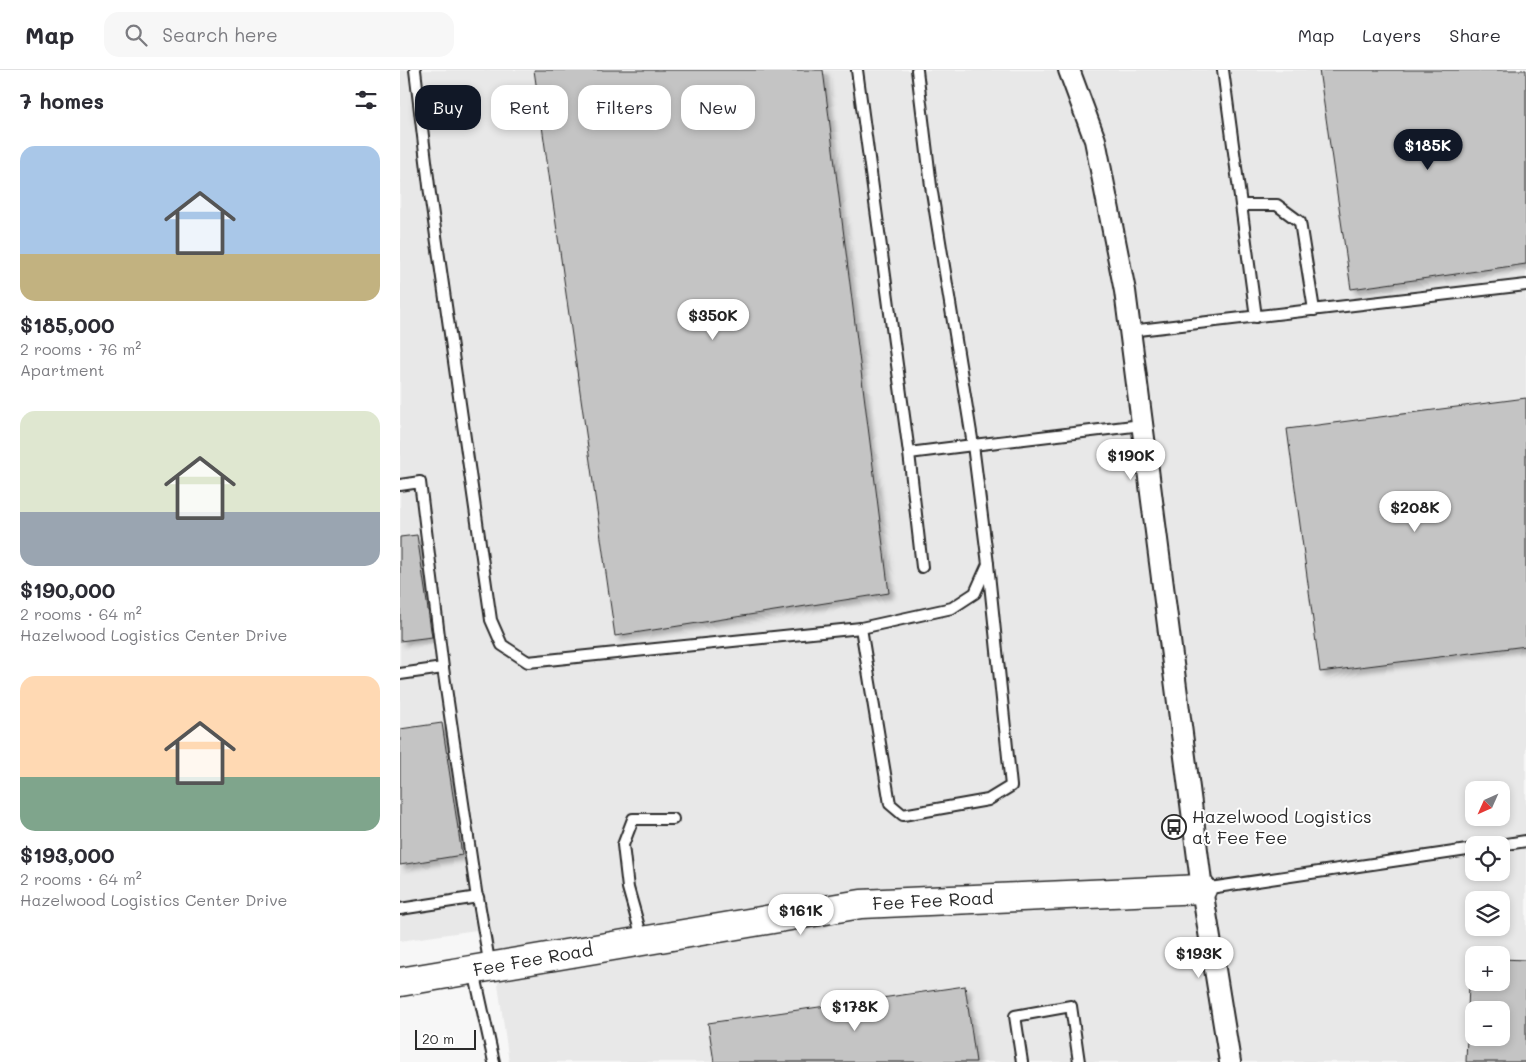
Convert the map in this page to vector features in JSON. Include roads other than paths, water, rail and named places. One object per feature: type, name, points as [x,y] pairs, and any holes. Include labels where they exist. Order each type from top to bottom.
[{"type":"street","points":[[1069,70],[1095,140],[1125,291],[1202,889],[1230,1062]]},
{"type":"street","name":"Fee Fee Road","points":[[400,982],[860,904],[1202,889]]},
{"type":"lane","points":[[414,70],[431,204],[491,620],[502,645],[528,662],[861,628],[952,608],[976,593],[988,564]]},
{"type":"lane","points":[[857,70],[909,454],[922,567]]},
{"type":"lane","points":[[861,628],[890,804],[903,815],[988,800],[1011,786],[988,564],[973,445],[931,186],[917,70]]},
{"type":"lane","points":[[1223,70],[1256,317]]},
{"type":"lane","points":[[1242,205],[1277,205],[1300,222],[1314,310]]},
{"type":"lane","points":[[1130,331],[1526,285]]},
{"type":"lane","points":[[909,454],[1142,425]]},
{"type":"lane","points":[[400,484],[420,482],[477,898],[482,969],[494,1062]]},
{"type":"lane","points":[[400,674],[444,668]]},
{"type":"lane","points":[[643,942],[628,888],[624,845],[633,819],[673,819]]},
{"type":"lane","points":[[1510,843],[1526,840]]},
{"type":"lane","points":[[1202,889],[1376,866],[1465,851]]},
{"type":"lane","points":[[400,909],[477,898]]},
{"type":"lane","points":[[1022,1062],[1015,1016],[1071,1006],[1079,1062]]},
{"type":"place","name":"Hazelwood Logistics at Fee Fee","points":[[1174,827]]}]
